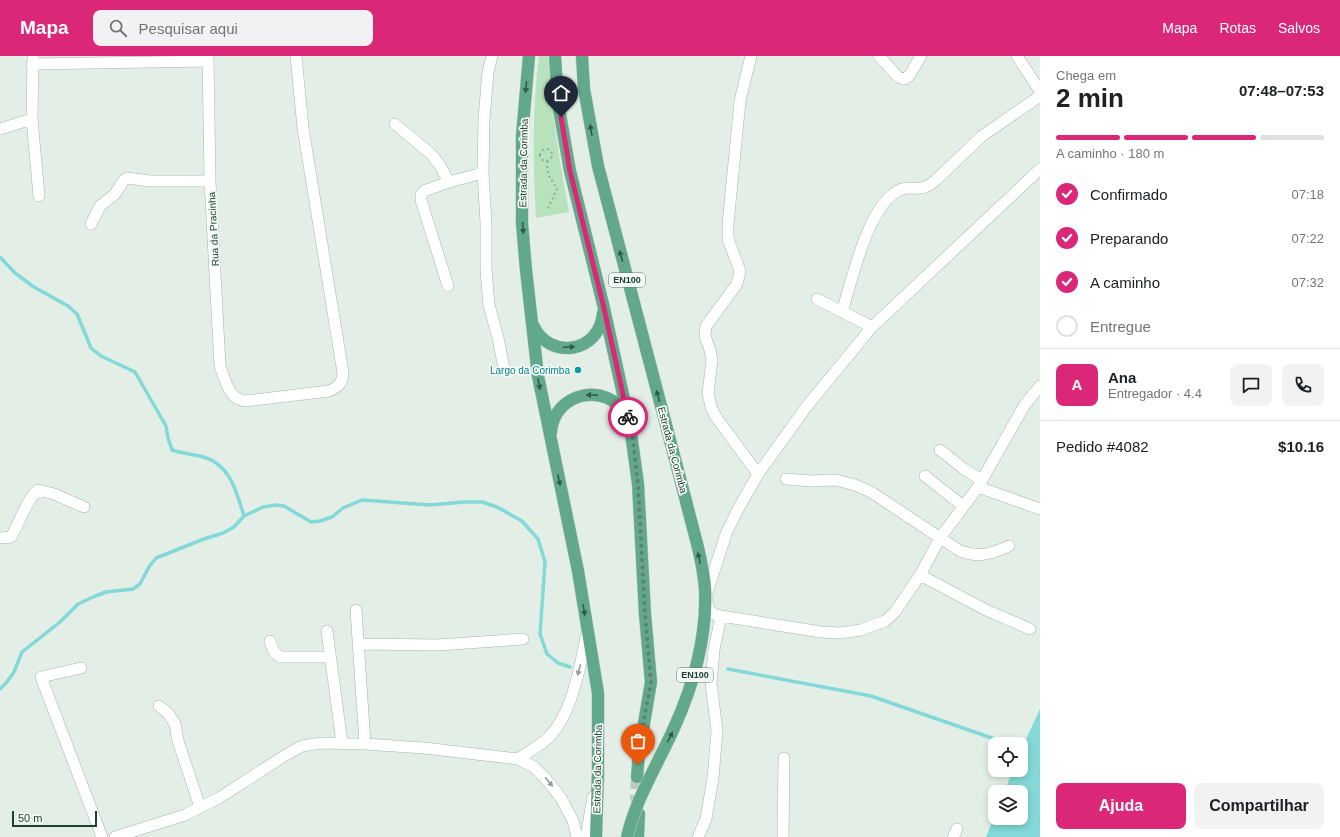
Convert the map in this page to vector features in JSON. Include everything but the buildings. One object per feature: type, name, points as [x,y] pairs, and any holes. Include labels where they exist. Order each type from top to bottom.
[{"type":"main road","name":"Estrada da Corimba","points":[[529,56],[522,136],[523,230],[538,376],[578,571],[598,693],[596,837]]},
{"type":"main road","name":"EN100","points":[[555,56],[558,103],[570,171],[603,304],[630,426],[638,484],[645,614],[651,682],[640,746],[637,777]]},
{"type":"main road","name":"Estrada da Corimba","points":[[582,56],[584,89],[598,166],[686,501],[700,560],[705,590],[705,621],[702,650],[694,678],[685,704],[639,802],[627,837]]},
{"type":"main road","points":[[531,318],[538,334],[547,342],[558,347],[570,348],[588,342],[596,333],[602,322],[604,310],[603,304]]},
{"type":"main road","points":[[551,442],[551,428],[555,416],[568,401],[582,395],[599,395],[612,400],[626,413],[630,426]]},
{"type":"main road","points":[[638,837],[639,814]]},
{"type":"street","name":"Rua da Pracinha","points":[[208,58],[210,181],[220,366],[228,388],[236,398],[245,401],[329,391],[336,388],[343,379],[303,128],[296,56]]},
{"type":"street","points":[[492,56],[488,72],[484,119],[483,173],[486,223],[486,270],[489,305],[504,368]]},
{"type":"street","points":[[751,56],[740,101],[728,224],[728,239],[740,271],[736,284],[706,326],[705,336],[712,360],[708,393],[711,407],[716,417],[758,474]]},
{"type":"street","points":[[879,56],[898,77],[904,79],[909,76],[921,56]]},
{"type":"street","points":[[1017,56],[1040,91]]},
{"type":"street","points":[[39,196],[32,119],[32,60],[208,58]]},
{"type":"street","points":[[842,312],[868,230],[886,201],[896,192],[907,187],[920,188],[927,186],[936,180],[982,136],[1040,96]]},
{"type":"street","points":[[0,129],[32,119]]},
{"type":"street","points":[[396,124],[432,154],[449,182]]},
{"type":"street","points":[[1040,169],[872,327],[807,406],[758,474],[726,534],[706,596],[708,607],[711,612],[722,616],[821,632],[840,633],[862,630],[885,621],[894,612],[920,575],[940,538],[980,483],[1024,406],[1040,386]]},
{"type":"street","points":[[448,286],[421,200],[421,195],[424,192],[449,182],[483,173]]},
{"type":"street","points":[[91,224],[100,206],[115,194],[127,178],[150,182],[210,181]]},
{"type":"street","points":[[817,299],[872,327]]},
{"type":"street","points":[[940,450],[980,483],[1040,509]]},
{"type":"street","points":[[925,476],[963,506]]},
{"type":"street","points":[[786,479],[811,481],[836,480],[855,485],[871,492],[960,551],[968,554],[979,555],[993,553],[1009,546]]},
{"type":"street","points":[[0,538],[11,537],[28,502],[33,494],[38,490],[54,494],[84,507]]},
{"type":"street","points":[[920,575],[986,610],[1030,629]]},
{"type":"street","points":[[356,610],[360,644],[366,744]]},
{"type":"street","points":[[698,837],[706,819],[713,778],[717,731],[711,683],[714,650],[722,616]]},
{"type":"street","points":[[327,631],[342,743]]},
{"type":"street","points":[[518,759],[548,738],[558,726],[565,712],[575,683],[588,632]]},
{"type":"street","points":[[360,644],[438,645],[522,639]]},
{"type":"street","points":[[270,641],[274,652],[280,657],[330,657]]},
{"type":"street","points":[[80,668],[41,677],[102,837]]},
{"type":"street","points":[[159,706],[168,713],[175,724],[178,741],[200,807]]},
{"type":"street","points":[[115,837],[169,821],[219,798],[302,746],[321,743],[342,743],[424,748],[518,759],[534,767],[546,778],[561,798],[573,821],[577,837]]},
{"type":"street","points":[[783,837],[784,758]]},
{"type":"street","points":[[586,837],[598,773]]},
{"type":"path","points":[[547,161],[543,161],[540,156],[540,152],[545,149],[552,155],[547,161],[548,174],[557,189],[548,208]]},
{"type":"green space","points":[[539,56],[548,56],[553,112],[569,212],[536,218],[534,137],[535,96]]},
{"type":"water","points":[[1040,709],[1040,837],[986,837],[991,825],[1028,825],[1028,785],[1007,785],[1010,777],[1028,777],[1027,737]]},
{"type":"waterway","points":[[0,257],[15,273],[34,287],[68,306],[77,314],[91,348],[101,356],[135,372],[166,426],[172,450],[200,456],[210,460],[225,471],[234,487],[244,516]]},
{"type":"waterway","points":[[0,689],[14,672],[22,652],[60,622],[78,604],[106,592],[133,589],[140,584],[149,567],[156,558],[223,533],[234,527],[244,516],[263,507],[276,505],[284,506],[311,522],[332,517],[343,508],[362,500],[430,505],[482,502],[497,507],[522,521],[538,539],[545,562],[540,634],[547,654],[558,663],[570,667]]},
{"type":"waterway","points":[[728,669],[871,696],[989,737]]},
{"type":"tunnel","points":[[637,777],[636,795],[638,809]]},
{"type":"way so far","points":[[628,417],[632,432],[638,484],[645,614],[651,682],[642,730],[638,765]]},
{"type":"place","name":"Largo da Corimba","points":[[578,370]]},
{"type":"route","points":[[561,117],[570,171],[603,304],[628,417]]}]
